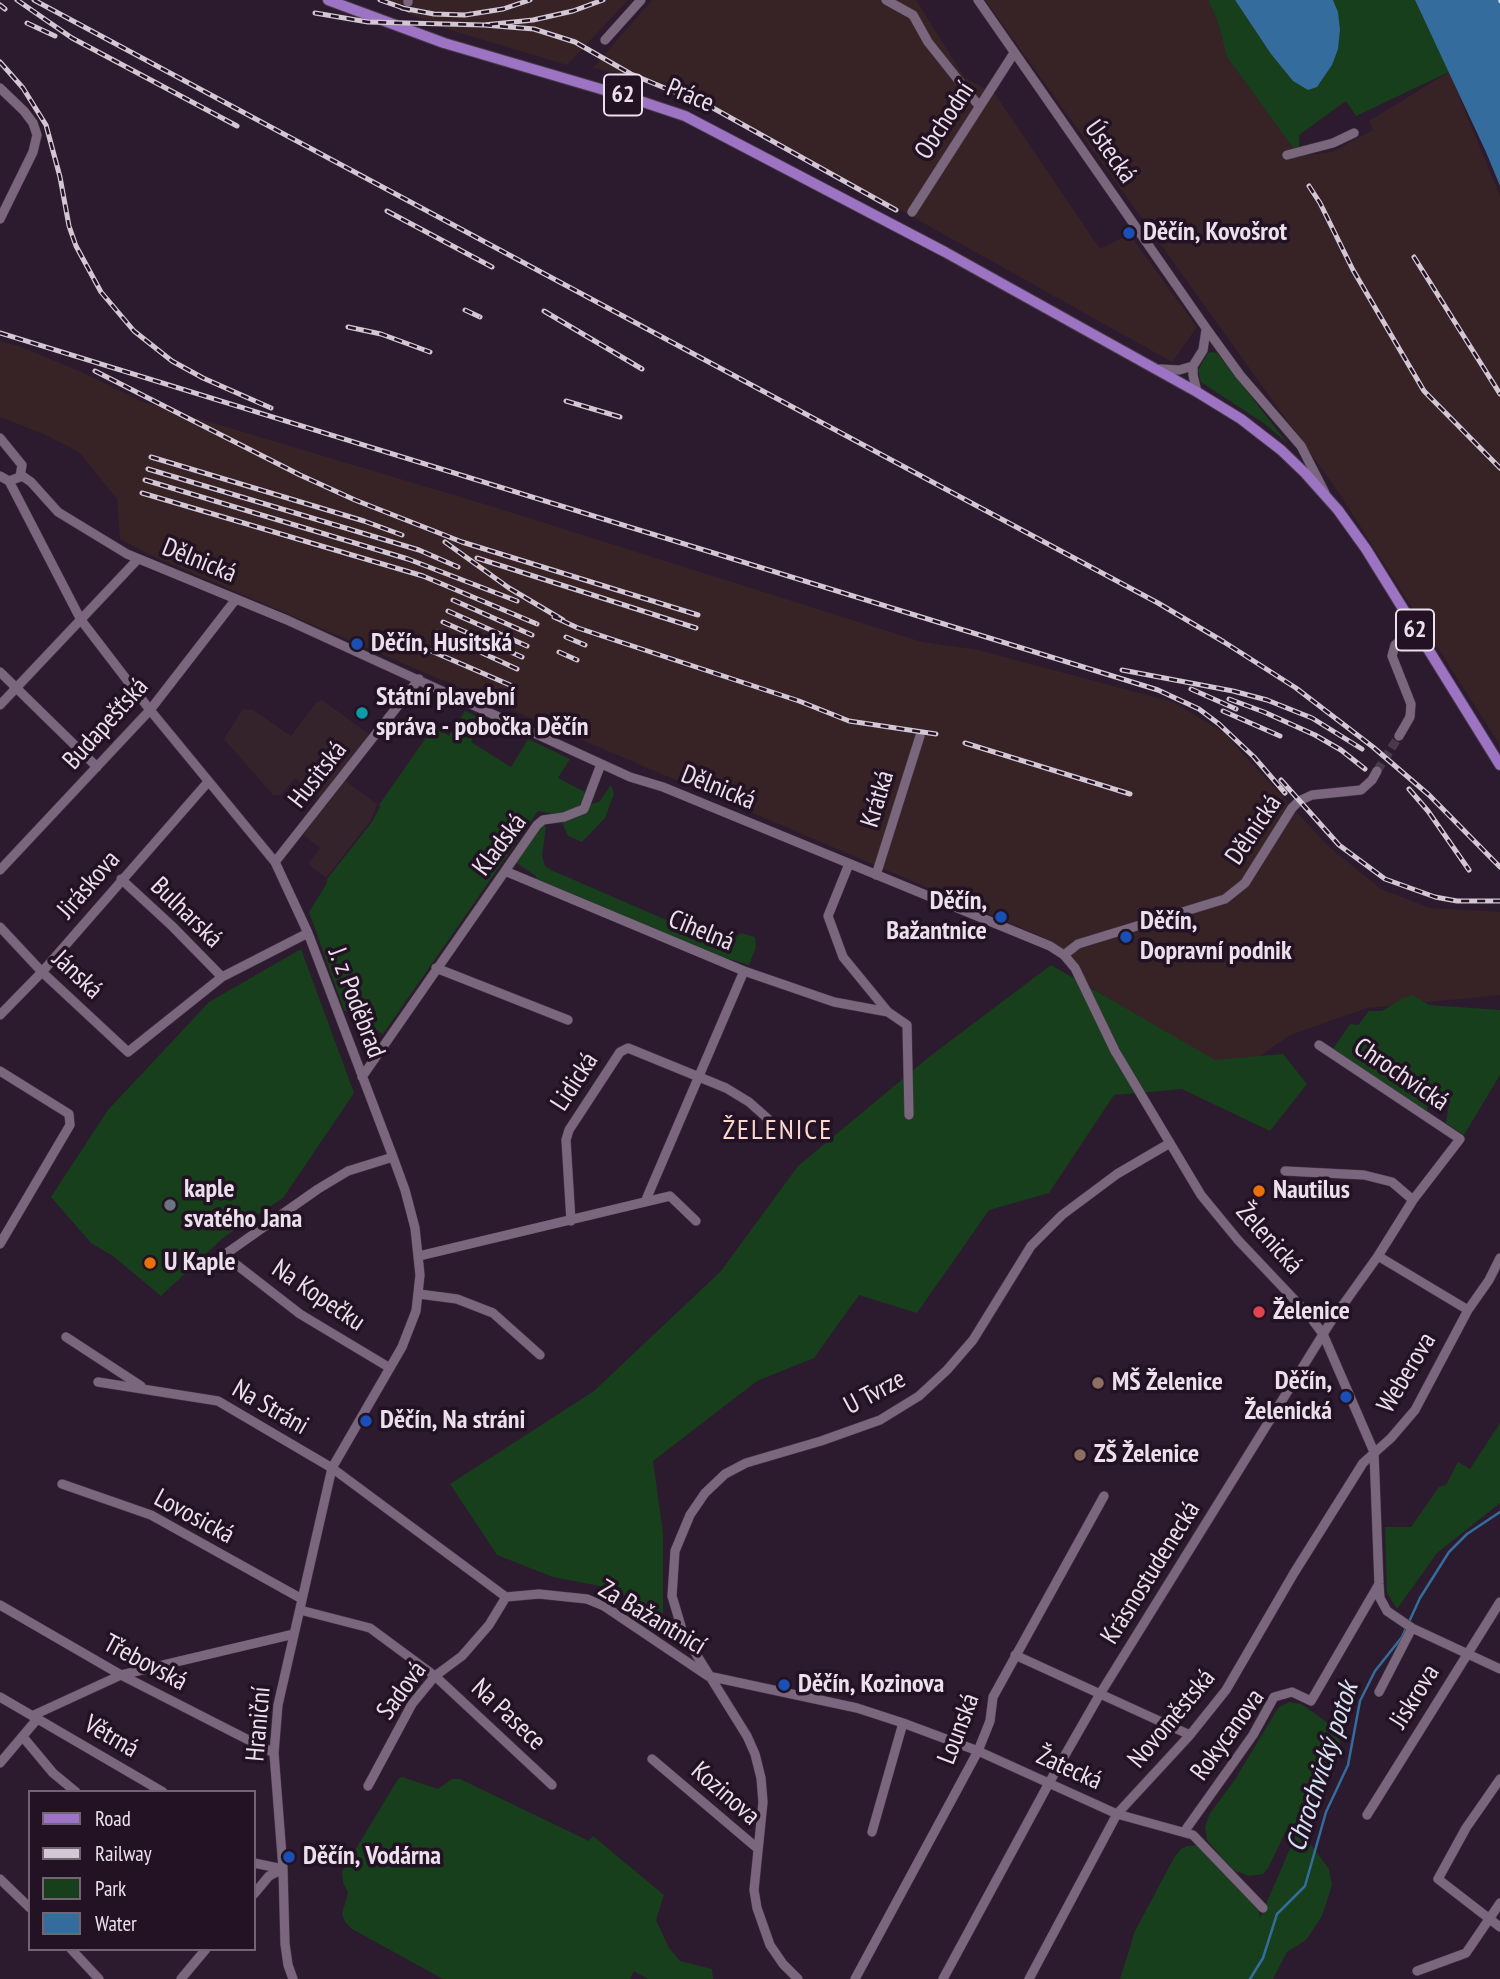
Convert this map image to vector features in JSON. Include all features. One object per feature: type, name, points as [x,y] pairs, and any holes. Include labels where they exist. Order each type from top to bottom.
[{"type":"main road","name":"Práce","points":[[328,0],[444,43],[685,116],[902,230],[1156,369]]},
{"type":"main road","name":"Ústecká","points":[[1156,369],[1197,392],[1267,438],[1306,472],[1327,496],[1366,549],[1500,765]]},
{"type":"street","points":[[605,40],[641,0]]},
{"type":"street","points":[[886,0],[913,15],[928,42],[979,106]]},
{"type":"street","name":"Ústecká","points":[[978,0],[1206,328],[1252,390],[1301,446],[1327,496]]},
{"type":"street","name":"Obchodní","points":[[912,212],[1014,53]]},
{"type":"street","points":[[0,88],[24,111],[33,123],[37,135],[33,152],[0,219]]},
{"type":"street","points":[[1287,155],[1333,143],[1354,133]]},
{"type":"street","points":[[1197,392],[1193,366],[1203,350],[1206,328]]},
{"type":"street","points":[[1156,369],[1179,370],[1193,366]]},
{"type":"street","name":"Dělnická","points":[[0,438],[21,463],[21,475],[65,517],[138,559],[419,679],[601,764],[1050,946],[1064,955],[1079,944],[1225,899],[1245,883],[1294,805],[1312,795],[1361,790],[1377,771]]},
{"type":"street","points":[[0,475],[9,481],[16,480],[21,475]]},
{"type":"street","name":"J. z Poděbrad","points":[[9,481],[81,620],[150,710],[275,862],[308,933],[405,1190],[419,1256],[419,1294],[411,1327],[332,1468],[302,1599]]},
{"type":"street","points":[[0,705],[138,559]]},
{"type":"street","name":"Budapešťská","points":[[0,870],[150,710],[236,599]]},
{"type":"street","points":[[1399,736],[1408,723],[1411,704],[1392,656],[1395,645],[1415,629]]},
{"type":"street","points":[[0,672],[97,767]]},
{"type":"street","name":"Husitská","points":[[275,862],[419,679]]},
{"type":"street","name":"Krátká","points":[[876,876],[919,736]]},
{"type":"street","name":"Kladská","points":[[362,1077],[537,825],[550,818],[564,817],[584,809],[601,764]]},
{"type":"street","name":"Jiráskova","points":[[0,1015],[208,782]]},
{"type":"street","points":[[849,864],[828,916],[843,957],[888,1012],[907,1025],[909,1115]]},
{"type":"street","name":"Cihelná","points":[[505,871],[744,971],[834,1002],[888,1012]]},
{"type":"street","name":"Bulharská","points":[[121,879],[222,977]]},
{"type":"street","name":"Jánská","points":[[0,928],[41,972],[128,1052],[222,977]]},
{"type":"street","points":[[222,977],[308,933]]},
{"type":"street","name":"Želenická","points":[[1064,955],[1075,968],[1115,1051],[1201,1195],[1323,1334],[1374,1452],[1380,1598],[1387,1611],[1408,1625],[1500,1669]]},
{"type":"street","points":[[436,968],[568,1020]]},
{"type":"street","points":[[645,1202],[744,971]]},
{"type":"street","name":"Chrochvická","points":[[1319,1045],[1460,1139]]},
{"type":"street","name":"Lidická","points":[[571,1221],[566,1139],[569,1130],[620,1052],[628,1048],[700,1076]]},
{"type":"street","points":[[0,1071],[69,1114],[69,1125],[0,1244]]},
{"type":"street","points":[[700,1076],[748,1102],[784,1133]]},
{"type":"street","name":"Krásnostudenecká","points":[[943,1979],[1100,1695],[1323,1334],[1378,1256],[1413,1200],[1460,1139]]},
{"type":"street","name":"U Tvrze","points":[[708,1676],[683,1633],[672,1596],[674,1551],[690,1515],[705,1493],[725,1474],[746,1463],[852,1431],[880,1419],[919,1396],[947,1370],[973,1340],[1031,1246],[1054,1223],[1118,1174],[1170,1143]]},
{"type":"street","name":"Na Kopečku","points":[[390,1368],[300,1314],[224,1255],[348,1171],[393,1157]]},
{"type":"street","points":[[1285,1171],[1364,1175],[1392,1182],[1413,1200]]},
{"type":"street","points":[[419,1256],[670,1196],[696,1221]]},
{"type":"street","points":[[1378,1256],[1468,1310]]},
{"type":"street","name":"Weberova","points":[[1374,1452],[1391,1438],[1415,1410],[1468,1310],[1489,1280],[1500,1258]]},
{"type":"street","points":[[419,1294],[457,1299],[493,1313],[540,1355]]},
{"type":"street","name":"Na Stráni","points":[[66,1337],[143,1387]]},
{"type":"street","name":"Na Stráni","points":[[98,1382],[218,1401],[332,1468]]},
{"type":"street","name":"Novoměstská","points":[[1029,1979],[1117,1814],[1190,1735],[1226,1690],[1294,1573],[1363,1463],[1374,1452]]},
{"type":"street","points":[[332,1468],[506,1597]]},
{"type":"street","name":"Lovosická","points":[[62,1484],[151,1515],[302,1599]]},
{"type":"street","name":"Lounská","points":[[855,1979],[978,1751],[990,1721],[993,1698],[1104,1496]]},
{"type":"street","name":"Rokycanova","points":[[1184,1832],[1253,1735],[1274,1697],[1292,1692],[1311,1701],[1379,1584]]},
{"type":"street","name":"Za Bažantnicí","points":[[506,1597],[539,1594],[587,1599],[604,1606],[708,1676],[857,1709],[978,1751]]},
{"type":"street","name":"Sadová","points":[[368,1786],[412,1704],[435,1676],[462,1656],[489,1625],[506,1597]]},
{"type":"street","name":"Hraniční","points":[[293,1979],[285,1944],[283,1869],[274,1753],[278,1705],[302,1599]]},
{"type":"street","name":"Jiskrova","points":[[1367,1815],[1500,1602]]},
{"type":"street","name":"Třebovská","points":[[0,1605],[121,1675],[274,1753]]},
{"type":"street","points":[[300,1610],[369,1628],[435,1676]]},
{"type":"street","points":[[1379,1692],[1408,1625]]},
{"type":"street","points":[[0,1763],[4,1751],[23,1737],[36,1717],[121,1675],[294,1634]]},
{"type":"street","points":[[1016,1656],[1190,1735]]},
{"type":"street","name":"Na Pasece","points":[[435,1676],[552,1784]]},
{"type":"street","name":"Kozinova","points":[[708,1676],[747,1736],[755,1754],[761,1778],[762,1802],[757,1848]]},
{"type":"street","name":"Větrná","points":[[0,1697],[160,1790]]},
{"type":"street","points":[[872,1832],[903,1723]]},
{"type":"street","points":[[23,1737],[53,1773],[74,1790]]},
{"type":"street","name":"Žatecká","points":[[978,1751],[1117,1814],[1184,1832]]},
{"type":"street","name":"Kozinova","points":[[652,1759],[757,1848]]},
{"type":"street","points":[[1500,1779],[1466,1828],[1438,1879],[1500,1927]]},
{"type":"street","points":[[1184,1832],[1193,1835],[1263,1908]]},
{"type":"street","points":[[757,1848],[754,1890],[762,1927],[774,1951],[798,1979]]},
{"type":"street","points":[[256,1863],[283,1869]]},
{"type":"street","points":[[256,1892],[269,1876],[283,1869]]},
{"type":"street","points":[[0,1879],[28,1906]]},
{"type":"street","points":[[1417,1971],[1466,1953],[1500,1903]]},
{"type":"street","points":[[73,1951],[99,1979]]},
{"type":"street","points":[[181,1979],[204,1951]]},
{"type":"shaded area","points":[[376,0],[628,0],[567,65],[447,29]]},
{"type":"shaded area","points":[[652,0],[916,0],[965,78],[995,94],[1100,249],[1129,234],[1197,327],[1172,362],[677,85],[593,68]]},
{"type":"shaded area","points":[[985,0],[1208,0],[1217,19],[1227,57],[1299,156],[1332,152],[1373,130],[1369,121],[1449,72],[1500,196],[1500,745],[1337,490]]},
{"type":"shaded area","points":[[0,341],[77,370],[143,402],[494,507],[922,642],[978,650],[1173,702],[1223,732],[1328,846],[1381,889],[1430,908],[1500,912],[1500,995],[1367,1008],[1290,1035],[1230,1077],[1092,988],[1045,938],[150,555],[120,539],[117,499],[79,452],[44,434],[0,417]]},
{"type":"shaded area","points":[[322,700],[369,734],[340,777],[377,804],[371,820],[326,878],[308,864],[320,848],[303,835],[326,804],[295,778],[281,795],[273,795],[224,739],[243,709],[253,710],[291,736],[316,703]]},
{"type":"green space","points":[[1208,0],[1235,0],[1271,54],[1293,81],[1317,87],[1332,65],[1338,12],[1333,0],[1415,0],[1449,72],[1356,116],[1346,101],[1299,135],[1299,156],[1227,57],[1217,19]]},
{"type":"green space","points":[[1211,352],[1217,353],[1288,444],[1265,424],[1201,382],[1198,370]]},
{"type":"green space","points":[[465,711],[482,719],[471,742],[511,767],[528,739],[570,759],[558,778],[587,793],[576,810],[560,815],[538,811],[383,1034],[344,1010],[309,912],[327,879],[372,822],[379,805],[434,726],[449,736]]},
{"type":"green space","points":[[611,785],[614,794],[605,818],[582,842],[568,836],[562,822],[587,813],[590,804],[599,802]]},
{"type":"green space","points":[[542,824],[546,826],[542,856],[545,866],[701,935],[713,931],[734,939],[741,933],[755,937],[756,947],[749,965],[543,885],[536,876],[515,862]]},
{"type":"green space","points":[[301,949],[354,1093],[283,1198],[224,1237],[161,1296],[113,1256],[91,1243],[51,1197],[108,1110],[209,1002]]},
{"type":"green space","points":[[1051,965],[1215,1060],[1283,1054],[1307,1084],[1270,1131],[1182,1089],[1114,1095],[1049,1193],[989,1210],[917,1313],[859,1295],[814,1358],[757,1381],[653,1461],[663,1533],[663,1623],[615,1589],[553,1577],[497,1555],[450,1484],[594,1391],[721,1271],[798,1166],[929,1057]]},
{"type":"green space","points":[[1413,995],[1429,1005],[1500,1010],[1500,1075],[1464,1135],[1446,1123],[1450,1098],[1430,1095],[1427,1111],[1333,1049],[1350,1024],[1358,1025],[1369,1011],[1382,1011]]},
{"type":"green space","points":[[1500,1423],[1500,1503],[1437,1553],[1397,1609],[1387,1593],[1385,1527],[1411,1527],[1439,1487],[1446,1485],[1458,1462],[1470,1469]]},
{"type":"green space","points":[[1289,1702],[1301,1704],[1317,1715],[1334,1728],[1340,1738],[1339,1756],[1299,1829],[1329,1869],[1332,1885],[1322,1916],[1306,1940],[1287,1952],[1273,1979],[1120,1979],[1135,1931],[1175,1856],[1187,1846],[1197,1845],[1258,1908],[1260,1918],[1298,1830],[1291,1827],[1287,1829],[1268,1868],[1263,1874],[1250,1876],[1235,1871],[1224,1860],[1207,1840],[1205,1827],[1210,1813],[1234,1781],[1278,1708]]},
{"type":"green space","points":[[402,1777],[438,1789],[452,1779],[460,1779],[589,1841],[593,1836],[664,1895],[656,1920],[669,1948],[680,1961],[712,1969],[713,1979],[648,1979],[634,1971],[630,1979],[443,1979],[352,1929],[342,1914],[348,1893],[342,1872],[398,1779]]},
{"type":"water","points":[[1235,0],[1333,0],[1338,12],[1340,30],[1338,49],[1332,65],[1317,87],[1308,90],[1293,81],[1271,54]]},
{"type":"water","points":[[1415,0],[1500,0],[1500,186],[1486,152]]},
{"type":"waterway","name":"Chrochvický potok","points":[[1250,1979],[1263,1958],[1277,1914],[1305,1886],[1326,1812],[1348,1765],[1360,1701],[1375,1671],[1402,1637],[1420,1598],[1449,1552],[1467,1534],[1500,1512]]},
{"type":"tunnel","points":[[1377,771],[1399,736]]},
{"type":"railway","points":[[17,0],[72,38],[237,126]]},
{"type":"railway","points":[[34,0],[1158,603],[1224,642],[1296,688],[1373,747],[1429,795],[1500,867]]},
{"type":"railway","points":[[380,0],[409,10]]},
{"type":"railway","points":[[402,8],[434,14],[465,15],[503,9],[530,0]]},
{"type":"railway","points":[[315,13],[368,22],[484,25],[533,20],[573,11],[603,0]]},
{"type":"railway","points":[[0,5],[5,9]]},
{"type":"railway","points":[[27,23],[55,36]]},
{"type":"railway","points":[[484,25],[534,29],[575,42],[631,74],[713,108],[896,210]]},
{"type":"railway","points":[[0,62],[23,88],[46,125],[60,177],[69,226],[76,246],[101,292],[134,331],[172,361],[271,408]]},
{"type":"railway","points":[[1309,186],[1353,270],[1424,391],[1500,468]]},
{"type":"railway","points":[[387,211],[492,267]]},
{"type":"railway","points":[[1414,257],[1500,394]]},
{"type":"railway","points":[[465,310],[480,317]]},
{"type":"railway","points":[[544,311],[642,369]]},
{"type":"railway","points":[[348,327],[381,334],[430,352]]},
{"type":"railway","points":[[0,333],[1158,690],[1199,709],[1219,724],[1254,757],[1285,793]]},
{"type":"railway","points":[[95,371],[355,500],[462,542],[698,615]]},
{"type":"railway","points":[[566,401],[620,417]]},
{"type":"railway","points":[[151,457],[402,535]]},
{"type":"railway","points":[[148,469],[419,550],[458,567]]},
{"type":"railway","points":[[145,480],[408,559],[517,601]]},
{"type":"railway","points":[[142,493],[423,576],[537,624]]},
{"type":"railway","points":[[445,542],[509,588],[563,620],[554,617],[578,628],[799,701],[849,721],[936,734]]},
{"type":"railway","points":[[477,558],[696,628]]},
{"type":"railway","points":[[453,600],[532,635]]},
{"type":"railway","points":[[448,611],[527,646]]},
{"type":"railway","points":[[443,622],[522,657]]},
{"type":"railway","points":[[437,632],[517,669]]},
{"type":"railway","points":[[566,637],[585,645]]},
{"type":"railway","points":[[429,650],[510,685]]},
{"type":"railway","points":[[559,652],[577,660]]},
{"type":"railway","points":[[1122,670],[1267,700],[1312,718],[1362,749]]},
{"type":"railway","points":[[1191,689],[1236,709]]},
{"type":"railway","points":[[1229,699],[1315,735],[1341,750],[1365,769]]},
{"type":"railway","points":[[1223,711],[1280,736]]},
{"type":"railway","points":[[965,743],[1130,794]]},
{"type":"railway","points":[[1281,780],[1339,845],[1385,879],[1435,897],[1457,901],[1500,901]]},
{"type":"railway","points":[[1409,789],[1428,811],[1469,870]]},
{"type":"place","name":"Děčín, Kovošrot","points":[[1129,233]]},
{"type":"place","name":"Děčín, Husitská","points":[[357,644]]},
{"type":"place","name":"Státní plavební správa - pobočka Děčín","points":[[362,713]]},
{"type":"place","name":"Děčín, Bažantnice","points":[[1001,917]]},
{"type":"place","name":"Děčín, Dopravní podnik","points":[[1126,937]]},
{"type":"place","name":"Nautilus","points":[[1259,1191]]},
{"type":"place","name":"kaple svatého Jana","points":[[170,1205]]},
{"type":"place","name":"U Kaple","points":[[150,1263]]},
{"type":"place","name":"Želenice","points":[[1259,1312]]},
{"type":"place","name":"MŠ Želenice","points":[[1098,1383]]},
{"type":"place","name":"Děčín, Želenická","points":[[1346,1397]]},
{"type":"place","name":"Děčín, Na stráni","points":[[366,1421]]},
{"type":"place","name":"ZŠ Želenice","points":[[1080,1455]]},
{"type":"place","name":"Děčín, Kozinova","points":[[784,1685]]},
{"type":"place","name":"Děčín, Vodárna","points":[[289,1857]]},
{"type":"district","name":"ŽELENICE","points":[[778,1131]]}]
